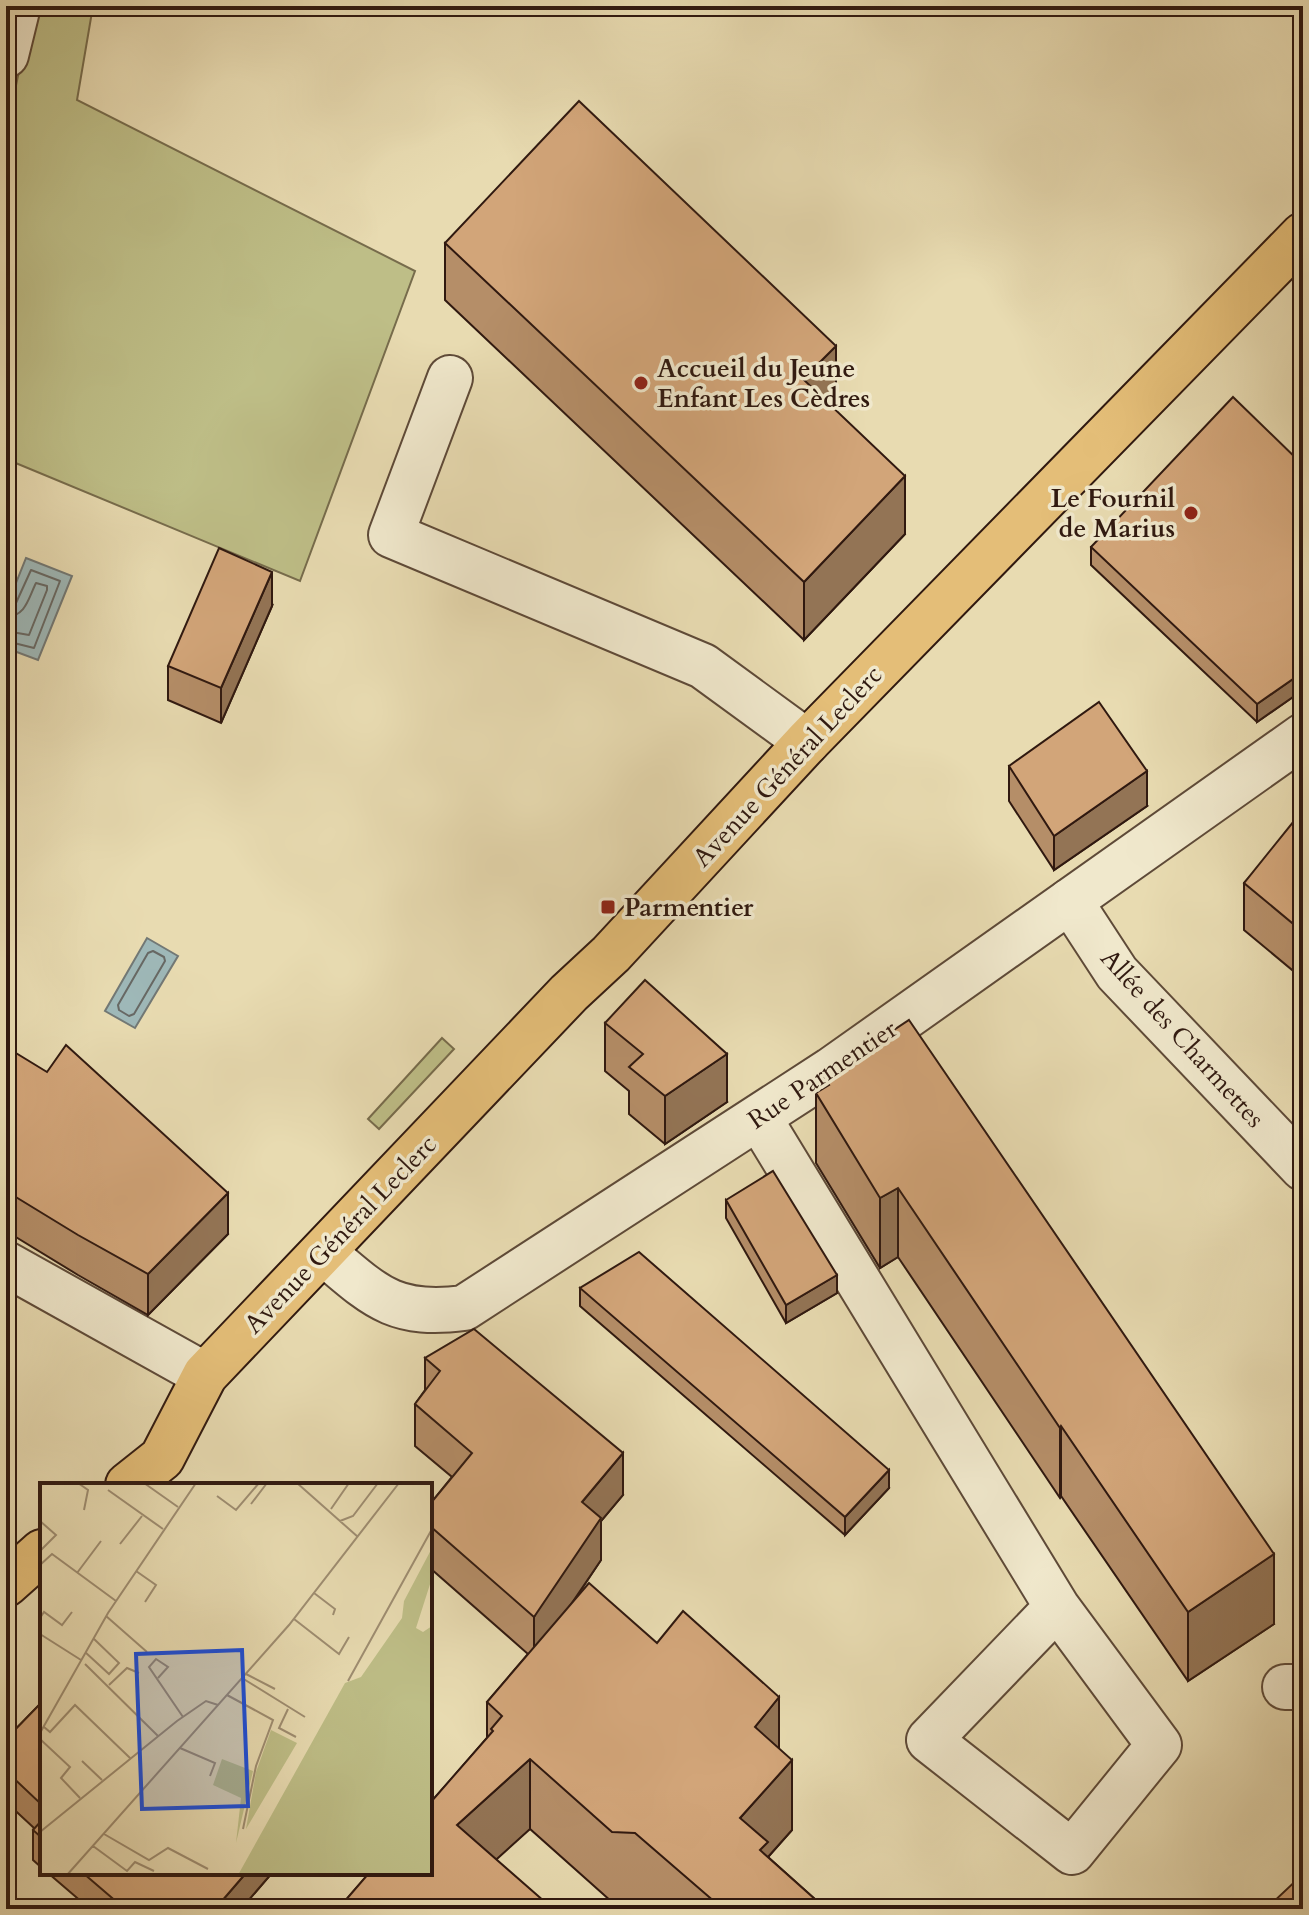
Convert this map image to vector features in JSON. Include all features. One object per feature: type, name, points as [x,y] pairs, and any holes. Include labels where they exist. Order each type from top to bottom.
[{"type":"main road","name":"Avenue Général Leclerc","points":[[131,1483],[162,1458],[205,1375],[569,993],[611,954],[807,742],[1303,235]]},
{"type":"street","points":[[6,55],[18,6]]},
{"type":"street","points":[[450,378],[391,535],[703,666],[807,742]]},
{"type":"street","name":"Rue Parmentier","points":[[323,1252],[374,1295],[406,1309],[437,1311],[464,1308],[831,1070],[1303,736]]},
{"type":"street","name":"Allée des Charmettes","points":[[1070,901],[1117,973],[1303,1168]]},
{"type":"street","points":[[759,1118],[1057,1607],[1159,1745],[1072,1852],[929,1740],[1057,1607]]},
{"type":"street","points":[[6,1264],[205,1375]]},
{"type":"green space","points":[[33,6],[93,6],[77,100],[415,271],[300,581],[6,459],[6,132]]},
{"type":"green space","points":[[442,1038],[454,1049],[379,1129],[368,1119]]},
{"type":"water","points":[[26,558],[72,576],[38,660],[6,648],[6,608]]},
{"type":"water","points":[[147,938],[178,956],[135,1028],[105,1011]]},
{"type":"building","points":[[579,101],[836,346],[803,379],[905,476],[804,582],[445,243]]},
{"type":"building","points":[[1233,397],[1303,465],[1303,672],[1257,704],[1091,547]]},
{"type":"building","points":[[219,548],[272,572],[221,688],[168,666]]},
{"type":"building","points":[[1099,702],[1147,771],[1054,836],[1009,766]]},
{"type":"building","points":[[1298,816],[1303,820],[1303,932],[1244,883]]},
{"type":"building","points":[[645,980],[727,1054],[665,1096],[629,1067],[643,1054],[605,1023]]},
{"type":"building","points":[[909,1020],[1274,1554],[1188,1612],[898,1188],[880,1198],[816,1093],[829,1085],[823,1077]]},
{"type":"building","points":[[66,1045],[228,1193],[148,1274],[6,1191],[6,1047],[47,1072]]},
{"type":"building","points":[[773,1171],[837,1275],[786,1305],[726,1200]]},
{"type":"building","points":[[639,1252],[889,1470],[845,1517],[580,1288]]},
{"type":"building","points":[[474,1329],[623,1453],[582,1502],[601,1518],[534,1617],[432,1528],[432,1502],[472,1453],[415,1404],[440,1371],[425,1358]]},
{"type":"building","points":[[589,1583],[657,1643],[683,1611],[779,1697],[755,1727],[792,1760],[740,1818],[768,1842],[760,1850],[826,1909],[723,1909],[635,1833],[612,1832],[530,1759],[457,1825],[553,1909],[338,1909],[367,1875],[432,1875],[432,1801],[493,1731],[491,1729],[502,1716],[487,1702]]},
{"type":"building","points":[[40,1704],[40,1803],[6,1771],[6,1739]]},
{"type":"building","points":[[40,1822],[40,1836],[33,1830]]},
{"type":"building","points":[[1303,1874],[1303,1909],[1274,1909],[1270,1905]]},
{"type":"building","points":[[85,1875],[244,1875],[215,1909],[125,1909]]},
{"type":"place","name":"Accueil du Jeune Enfant Les Cèdres","points":[[641,383]]},
{"type":"place","name":"Le Fournil de Marius","points":[[1191,513]]},
{"type":"place","name":"Parmentier","points":[[608,907]]}]
